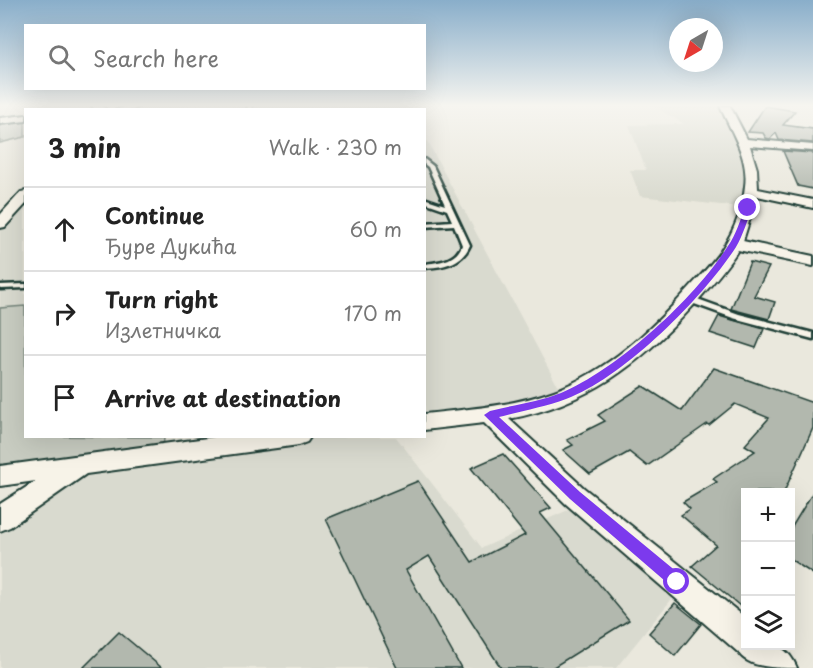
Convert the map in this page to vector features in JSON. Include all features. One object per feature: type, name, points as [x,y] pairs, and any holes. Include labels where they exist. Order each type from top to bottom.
[{"type":"street","points":[[426,422],[490,415],[563,396],[598,379],[625,360],[689,299],[734,244],[748,208],[751,191],[751,167],[739,137]]},
{"type":"street","points":[[741,142],[813,148]]},
{"type":"street","points":[[751,191],[813,204]]},
{"type":"street","points":[[0,224],[24,197]]},
{"type":"street","points":[[734,244],[813,261]]},
{"type":"street","points":[[490,415],[575,496],[741,635]]},
{"type":"street","points":[[0,476],[284,438]]},
{"type":"street","points":[[0,519],[82,464]]},
{"type":"street","points":[[759,650],[780,668]]},
{"type":"lane","points":[[426,165],[466,245],[465,250],[449,261],[426,266]]},
{"type":"lane","points":[[426,201],[450,209]]},
{"type":"lane","points":[[426,225],[457,223]]},
{"type":"lane","points":[[0,287],[24,286]]},
{"type":"lane","points":[[689,299],[736,316],[813,336]]},
{"type":"shaded area","points":[[0,137],[24,137],[24,137],[0,143]]},
{"type":"shaded area","points":[[634,137],[738,137],[751,167],[748,208],[640,196],[630,170],[646,170]]},
{"type":"shaded area","points":[[426,139],[563,396],[426,418]]},
{"type":"shaded area","points":[[24,196],[24,306],[0,308],[0,224]]},
{"type":"shaded area","points":[[24,306],[24,438],[164,438],[163,453],[0,476],[0,308]]},
{"type":"shaded area","points":[[291,438],[397,438],[482,548],[575,507],[675,595],[616,668],[0,668],[0,519],[82,464]]},
{"type":"building","points":[[778,137],[813,137],[813,143],[779,140]]},
{"type":"building","points":[[783,151],[813,153],[813,189],[798,186]]},
{"type":"building","points":[[750,262],[769,267],[754,296],[775,302],[769,319],[731,309]]},
{"type":"building","points":[[719,316],[764,329],[756,348],[710,333]]},
{"type":"building","points":[[714,368],[813,403],[813,428],[786,488],[741,488],[741,607],[692,566],[716,545],[681,515],[690,509],[683,502],[717,482],[713,479],[755,451],[745,445],[769,418],[735,404],[709,425],[707,424],[647,466],[629,452],[590,474],[563,450],[573,445],[567,440],[605,421],[598,415],[643,386],[682,411]]},
{"type":"building","points":[[503,454],[551,508],[540,513],[629,620],[552,668],[501,668],[429,556],[406,570],[461,668],[397,668],[326,519],[418,481],[472,562],[525,535],[471,468]]},
{"type":"building","points":[[813,492],[813,574],[795,562],[795,522]]},
{"type":"building","points":[[675,603],[701,624],[675,656],[649,633]]},
{"type":"building","points":[[119,632],[162,668],[83,668]]},
{"type":"route","points":[[677,582],[575,496],[490,415],[563,396],[598,379],[625,360],[689,299],[717,266],[734,244],[748,208]]}]
